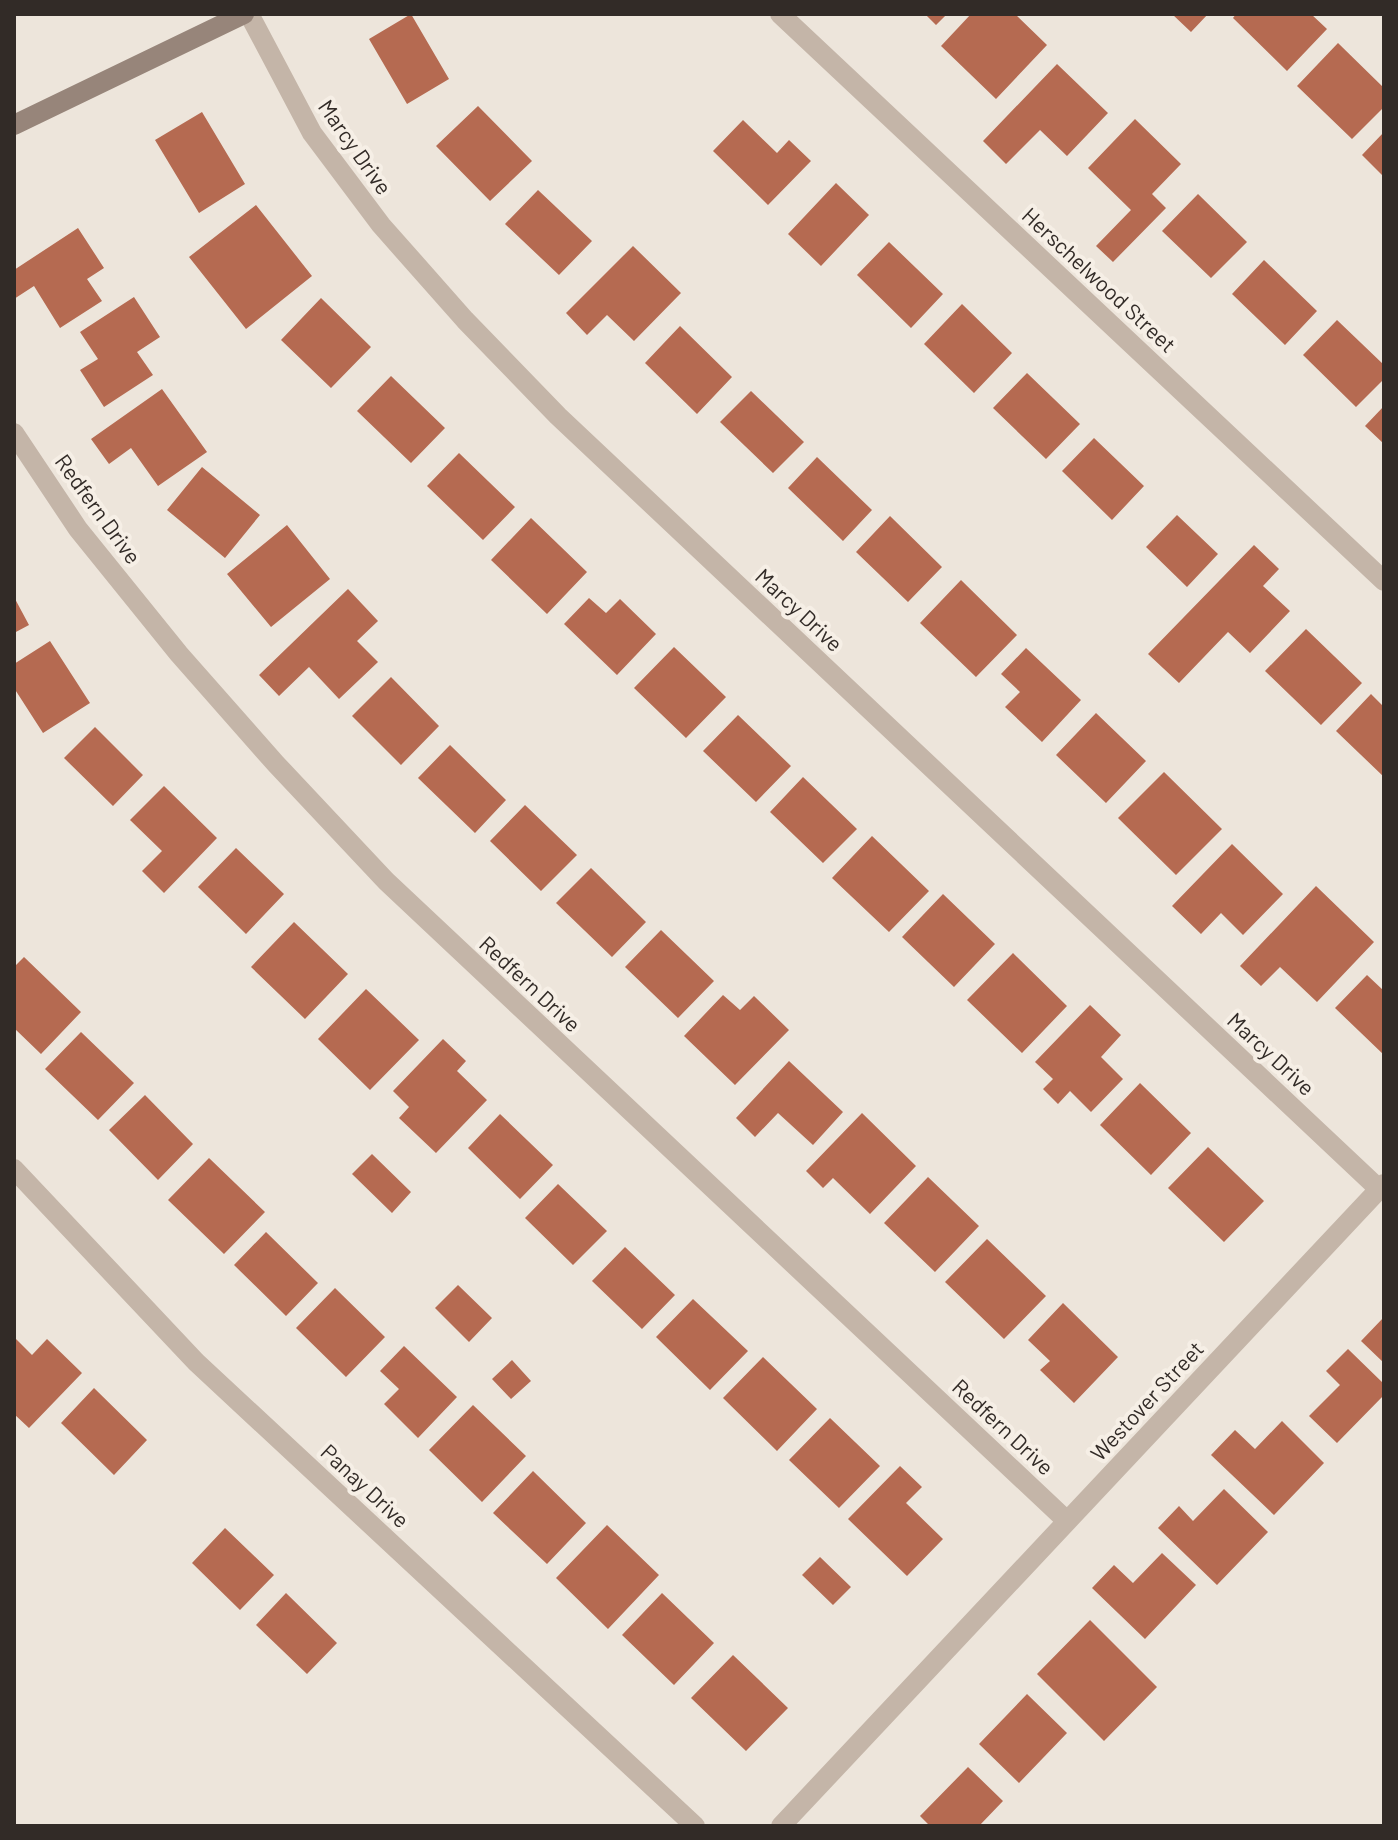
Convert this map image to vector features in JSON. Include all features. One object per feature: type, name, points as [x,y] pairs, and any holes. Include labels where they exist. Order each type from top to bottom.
[{"type":"main road","points":[[14,125],[246,14]]},
{"type":"street","name":"Marcy Drive","points":[[246,14],[312,133],[381,225],[465,320],[570,427],[1381,1186]]},
{"type":"street","name":"Herschelwood Street","points":[[780,14],[1384,581]]},
{"type":"street","name":"Redfern Drive","points":[[14,433],[78,529],[179,654],[276,764],[386,881],[1067,1521]]},
{"type":"street","name":"Panay Drive","points":[[14,1169],[196,1362],[695,1826]]},
{"type":"street","name":"Westover Street","points":[[781,1826],[1381,1186]]},
{"type":"building","points":[[411,14],[449,79],[407,104],[369,39]]},
{"type":"building","points":[[925,14],[947,14],[936,25]]},
{"type":"building","points":[[971,14],[1015,14],[1047,45],[996,99],[941,46]]},
{"type":"building","points":[[1172,14],[1208,14],[1191,32]]},
{"type":"building","points":[[1236,14],[1311,14],[1327,29],[1287,71],[1233,18]]},
{"type":"building","points":[[1338,43],[1384,88],[1384,107],[1352,139],[1297,86]]},
{"type":"building","points":[[1057,64],[1108,113],[1067,156],[1040,130],[1006,164],[983,141]]},
{"type":"building","points":[[478,106],[532,161],[490,201],[436,146]]},
{"type":"building","points":[[202,112],[245,184],[199,213],[155,140]]},
{"type":"building","points":[[1135,119],[1181,164],[1152,194],[1166,208],[1113,262],[1096,246],[1131,210],[1088,168]]},
{"type":"building","points":[[743,120],[777,153],[789,140],[811,161],[768,205],[713,151]]},
{"type":"building","points":[[1384,132],[1384,177],[1362,155]]},
{"type":"building","points":[[836,183],[869,215],[821,266],[788,234]]},
{"type":"building","points":[[538,190],[592,241],[559,275],[505,224]]},
{"type":"building","points":[[1198,194],[1247,242],[1211,278],[1162,231]]},
{"type":"building","points":[[256,205],[312,276],[246,329],[189,257]]},
{"type":"building","points":[[78,228],[104,268],[87,279],[102,301],[60,328],[34,286],[14,299],[14,270]]},
{"type":"building","points":[[889,242],[943,294],[911,328],[857,275]]},
{"type":"building","points":[[633,246],[681,293],[634,341],[607,315],[587,335],[566,313]]},
{"type":"building","points":[[1264,260],[1317,311],[1285,345],[1232,294]]},
{"type":"building","points":[[134,297],[160,337],[137,352],[153,375],[104,407],[80,370],[98,359],[80,332]]},
{"type":"building","points":[[321,298],[371,347],[331,388],[281,340]]},
{"type":"building","points":[[962,304],[1012,353],[974,393],[924,344]]},
{"type":"building","points":[[1337,320],[1384,365],[1384,379],[1356,407],[1303,355]]},
{"type":"building","points":[[680,326],[732,377],[697,414],[645,363]]},
{"type":"building","points":[[1027,373],[1080,424],[1046,459],[993,408]]},
{"type":"building","points":[[391,376],[445,428],[411,463],[357,411]]},
{"type":"building","points":[[162,389],[207,452],[158,486],[131,448],[109,464],[91,439]]},
{"type":"building","points":[[751,391],[804,442],[773,473],[720,422]]},
{"type":"building","points":[[1384,406],[1384,444],[1365,426]]},
{"type":"building","points":[[1094,438],[1144,486],[1112,520],[1062,471]]},
{"type":"building","points":[[459,453],[515,507],[483,540],[427,486]]},
{"type":"building","points":[[817,457],[872,510],[843,541],[788,488]]},
{"type":"building","points":[[202,467],[260,515],[225,558],[167,510]]},
{"type":"building","points":[[1177,515],[1218,554],[1187,587],[1146,547]]},
{"type":"building","points":[[890,516],[942,567],[908,602],[856,552]]},
{"type":"building","points":[[531,518],[587,572],[547,614],[491,560]]},
{"type":"building","points":[[287,525],[330,579],[271,627],[227,574]]},
{"type":"building","points":[[1254,545],[1279,569],[1263,586],[1290,611],[1250,653],[1228,632],[1179,683],[1148,654]]},
{"type":"building","points":[[961,580],[1017,635],[976,677],[920,623]]},
{"type":"building","points":[[348,589],[378,621],[357,641],[378,662],[339,699],[309,667],[279,696],[259,675]]},
{"type":"building","points":[[14,597],[29,625],[14,633]]},
{"type":"building","points":[[589,598],[606,613],[620,599],[656,634],[617,675],[564,624]]},
{"type":"building","points":[[1306,629],[1362,683],[1321,725],[1265,671]]},
{"type":"building","points":[[50,641],[90,703],[43,733],[14,688],[14,664]]},
{"type":"building","points":[[674,647],[726,697],[686,738],[634,688]]},
{"type":"building","points":[[1026,648],[1081,700],[1042,742],[1005,707],[1020,692],[1001,674]]},
{"type":"building","points":[[391,677],[439,726],[401,765],[352,716]]},
{"type":"building","points":[[1371,694],[1384,707],[1384,777],[1336,731]]},
{"type":"building","points":[[1096,713],[1146,761],[1106,803],[1056,755]]},
{"type":"building","points":[[738,715],[791,766],[756,802],[703,751]]},
{"type":"building","points":[[95,727],[143,775],[113,806],[64,758]]},
{"type":"building","points":[[450,745],[506,800],[475,833],[418,778]]},
{"type":"building","points":[[1164,772],[1222,829],[1176,875],[1118,818]]},
{"type":"building","points":[[803,777],[857,829],[823,863],[770,812]]},
{"type":"building","points":[[164,786],[217,838],[164,893],[142,871],[162,851],[130,820]]},
{"type":"building","points":[[525,805],[577,855],[541,891],[490,841]]},
{"type":"building","points":[[872,836],[929,891],[889,932],[832,878]]},
{"type":"building","points":[[1232,844],[1283,894],[1243,935],[1221,913],[1201,934],[1172,906]]},
{"type":"building","points":[[236,848],[284,894],[246,934],[198,887]]},
{"type":"building","points":[[591,868],[646,922],[612,957],[556,903]]},
{"type":"building","points":[[1316,886],[1374,942],[1317,1002],[1280,967],[1261,986],[1240,966]]},
{"type":"building","points":[[943,894],[995,944],[954,987],[902,937]]},
{"type":"building","points":[[294,922],[348,974],[305,1019],[251,967]]},
{"type":"building","points":[[661,930],[714,981],[678,1018],[625,967]]},
{"type":"building","points":[[1013,953],[1067,1006],[1022,1053],[967,1000]]},
{"type":"building","points":[[24,957],[81,1012],[41,1054],[14,1028],[14,967]]},
{"type":"building","points":[[1367,975],[1384,991],[1384,1055],[1335,1008]]},
{"type":"building","points":[[366,989],[419,1040],[370,1090],[318,1039]]},
{"type":"building","points":[[723,995],[740,1010],[754,996],[789,1030],[735,1085],[684,1036]]},
{"type":"building","points":[[1090,1005],[1121,1035],[1101,1057],[1123,1079],[1091,1112],[1070,1091],[1058,1104],[1043,1089],[1053,1079],[1035,1062]]},
{"type":"building","points":[[81,1032],[134,1083],[98,1120],[45,1069]]},
{"type":"building","points":[[443,1039],[466,1061],[457,1071],[487,1100],[436,1153],[399,1118],[409,1107],[393,1091]]},
{"type":"building","points":[[789,1061],[843,1112],[813,1145],[778,1113],[755,1137],[736,1118]]},
{"type":"building","points":[[1140,1083],[1191,1133],[1151,1175],[1100,1125]]},
{"type":"building","points":[[145,1095],[193,1144],[158,1180],[109,1130]]},
{"type":"building","points":[[862,1113],[916,1166],[870,1214],[833,1178],[823,1188],[806,1171]]},
{"type":"building","points":[[500,1114],[553,1165],[520,1199],[468,1148]]},
{"type":"building","points":[[1208,1147],[1264,1201],[1224,1242],[1168,1188]]},
{"type":"building","points":[[372,1154],[411,1192],[392,1213],[352,1174]]},
{"type":"building","points":[[209,1158],[265,1212],[224,1254],[168,1200]]},
{"type":"building","points":[[928,1177],[979,1226],[935,1272],[884,1223]]},
{"type":"building","points":[[558,1184],[607,1231],[573,1265],[525,1218]]},
{"type":"building","points":[[266,1232],[318,1283],[286,1316],[234,1265]]},
{"type":"building","points":[[987,1239],[1046,1296],[1004,1339],[945,1282]]},
{"type":"building","points":[[625,1247],[675,1295],[642,1329],[592,1281]]},
{"type":"building","points":[[458,1285],[492,1318],[469,1342],[435,1308]]},
{"type":"building","points":[[335,1288],[385,1337],[346,1377],[296,1328]]},
{"type":"building","points":[[693,1299],[748,1351],[710,1390],[656,1337]]},
{"type":"building","points":[[1063,1303],[1118,1357],[1074,1403],[1040,1370],[1050,1361],[1028,1340]]},
{"type":"building","points":[[1384,1317],[1384,1363],[1361,1341]]},
{"type":"building","points":[[14,1337],[32,1355],[47,1339],[82,1373],[29,1428],[14,1414]]},
{"type":"building","points":[[404,1346],[457,1397],[418,1438],[384,1404],[399,1389],[380,1371]]},
{"type":"building","points":[[1348,1349],[1384,1384],[1384,1395],[1337,1443],[1309,1416],[1340,1385],[1326,1371]]},
{"type":"building","points":[[763,1357],[817,1409],[777,1451],[723,1398]]},
{"type":"building","points":[[512,1360],[531,1381],[511,1399],[492,1379]]},
{"type":"building","points":[[94,1388],[147,1440],[114,1475],[61,1423]]},
{"type":"building","points":[[473,1405],[526,1456],[482,1502],[429,1450]]},
{"type":"building","points":[[830,1418],[880,1466],[839,1508],[789,1460]]},
{"type":"building","points":[[1282,1421],[1324,1463],[1274,1515],[1211,1455],[1235,1430],[1255,1449]]},
{"type":"building","points":[[900,1466],[922,1487],[906,1503],[943,1539],[907,1576],[848,1519]]},
{"type":"building","points":[[533,1471],[586,1523],[547,1564],[493,1513]]},
{"type":"building","points":[[1224,1489],[1268,1532],[1217,1585],[1158,1528],[1179,1506],[1193,1521]]},
{"type":"building","points":[[607,1525],[659,1575],[608,1629],[556,1578]]},
{"type":"building","points":[[225,1528],[274,1575],[240,1610],[192,1563]]},
{"type":"building","points":[[1162,1553],[1196,1585],[1145,1639],[1092,1588],[1114,1565],[1133,1583]]},
{"type":"building","points":[[820,1557],[851,1587],[833,1605],[802,1575]]},
{"type":"building","points":[[286,1593],[337,1643],[307,1674],[256,1625]]},
{"type":"building","points":[[662,1593],[714,1643],[674,1685],[622,1635]]},
{"type":"building","points":[[1090,1620],[1157,1687],[1104,1741],[1037,1674]]},
{"type":"building","points":[[733,1655],[788,1708],[746,1751],[691,1698]]},
{"type":"building","points":[[1027,1694],[1067,1733],[1019,1783],[979,1744]]},
{"type":"building","points":[[968,1767],[1003,1801],[979,1826],[930,1826],[920,1816]]}]
